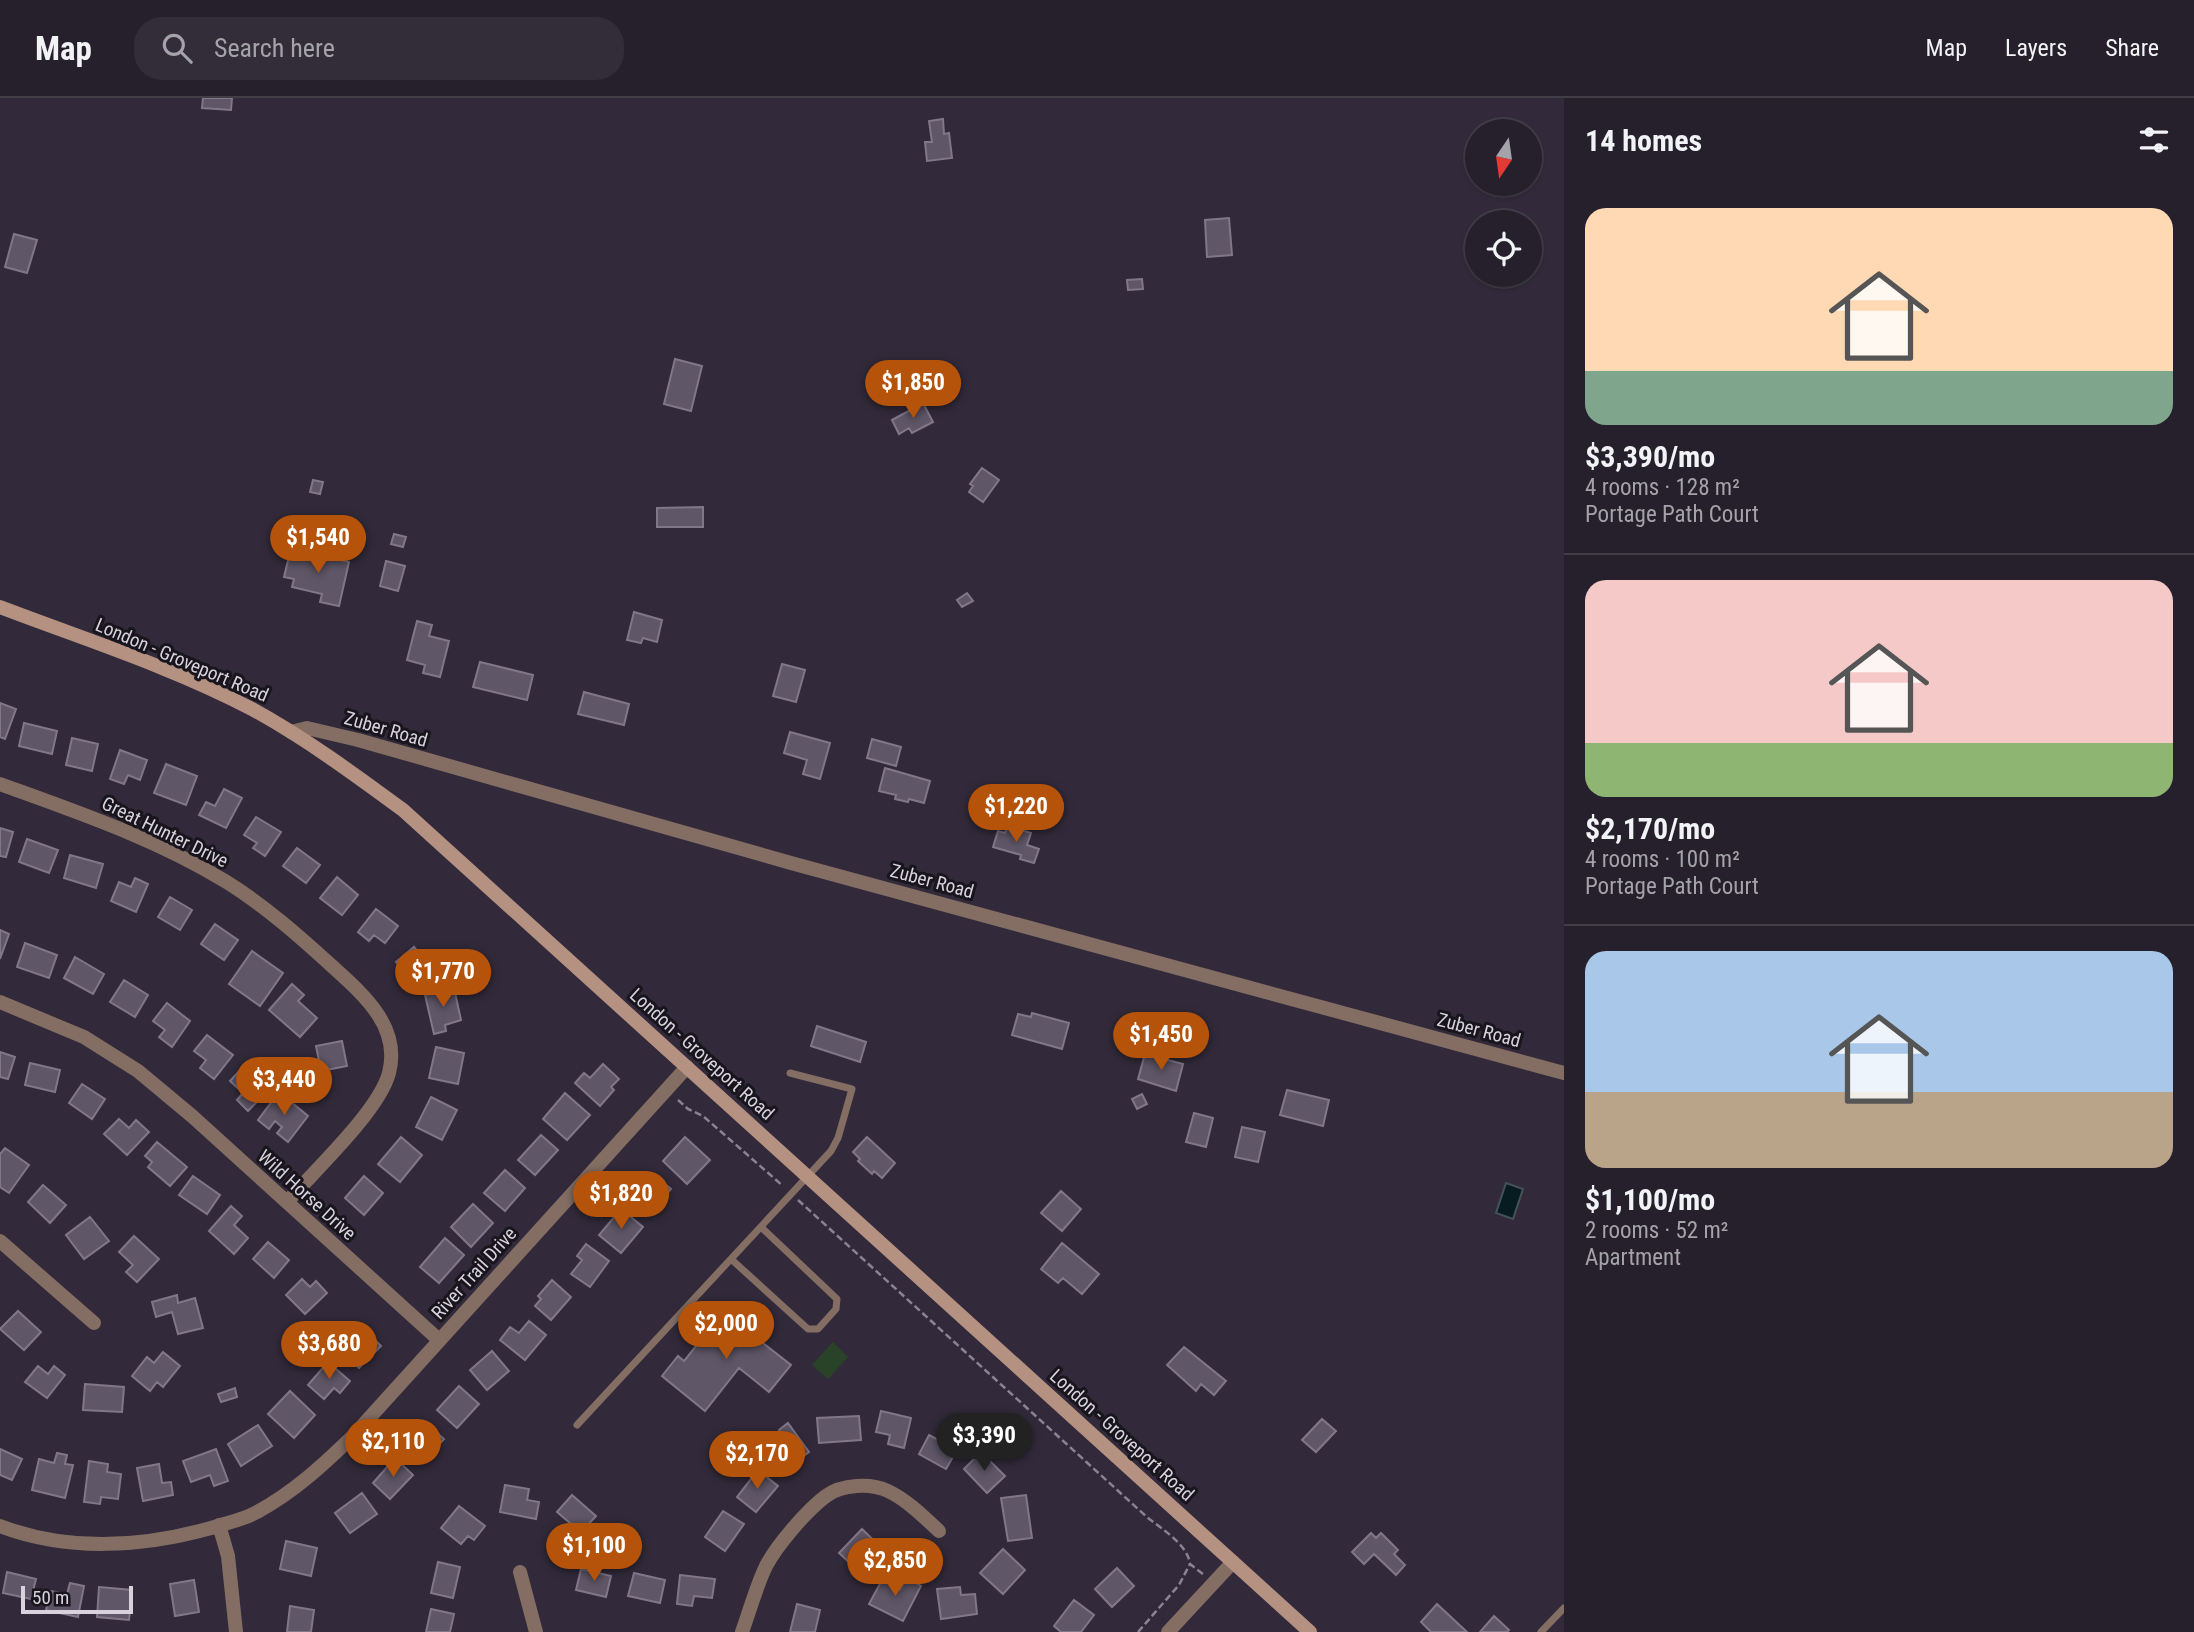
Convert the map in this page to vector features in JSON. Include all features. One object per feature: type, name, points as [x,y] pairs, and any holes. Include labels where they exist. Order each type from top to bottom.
[{"type":"main road","name":"London - Groveport Road","points":[[0,607],[148,662],[226,696],[330,757],[402,810],[1310,1632]]},
{"type":"street","name":"Zuber Road","points":[[291,732],[307,728],[358,740],[791,863],[1564,1073]]},
{"type":"street","name":"Great Hunter Drive","points":[[0,783],[111,824],[169,850],[226,881],[277,917],[364,994],[380,1015],[387,1030],[391,1052],[389,1074],[380,1094],[368,1112],[286,1202]]},
{"type":"street","name":"Wild Horse Drive","points":[[0,1002],[84,1037],[138,1071],[192,1116],[439,1340]]},
{"type":"street","name":"River Trail Drive","points":[[0,1526],[50,1539],[139,1544],[184,1535],[254,1514],[300,1486],[353,1436],[687,1067]]},
{"type":"street","points":[[0,1241],[94,1323]]},
{"type":"street","points":[[742,1632],[767,1565],[785,1538],[826,1496],[857,1486],[888,1491],[915,1509],[939,1531]]},
{"type":"street","points":[[219,1525],[228,1556],[236,1632]]},
{"type":"street","points":[[1168,1632],[1233,1562]]},
{"type":"street","points":[[520,1572],[536,1632]]},
{"type":"lane","points":[[577,1425],[831,1151],[838,1138],[852,1089],[790,1073]]},
{"type":"lane","points":[[731,1259],[808,1329],[818,1329],[836,1309],[837,1299],[761,1227]]},
{"type":"lane","points":[[1541,1632],[1564,1608]]},
{"type":"path","points":[[667,1090],[688,1109],[703,1116],[1174,1539],[1189,1559],[1189,1564],[1180,1586],[1138,1632]]},
{"type":"green space","points":[[833,1342],[848,1357],[828,1379],[812,1365]]},
{"type":"shaded area","points":[[1506,1183],[1523,1189],[1513,1219],[1496,1213]]},
{"type":"building","points":[[203,98],[232,98],[231,110],[202,108]]},
{"type":"building","points":[[943,119],[944,134],[949,133],[952,158],[927,161],[925,142],[932,142],[929,121]]},
{"type":"building","points":[[1229,218],[1232,255],[1207,257],[1205,220]]},
{"type":"building","points":[[14,234],[37,240],[27,273],[5,267]]},
{"type":"building","points":[[1142,279],[1143,289],[1128,290],[1127,280]]},
{"type":"building","points":[[675,359],[702,366],[691,411],[664,404]]},
{"type":"building","points":[[923,403],[933,422],[912,433],[909,428],[899,434],[892,420]]},
{"type":"building","points":[[982,468],[999,480],[983,502],[969,492],[973,486],[970,484]]},
{"type":"building","points":[[313,480],[323,482],[320,494],[310,492]]},
{"type":"building","points":[[703,507],[703,527],[657,527],[657,508]]},
{"type":"building","points":[[394,534],[406,537],[403,547],[391,544]]},
{"type":"building","points":[[291,548],[349,562],[339,606],[320,602],[322,594],[292,587],[294,579],[284,577]]},
{"type":"building","points":[[386,561],[405,566],[398,591],[380,586]]},
{"type":"building","points":[[967,593],[973,601],[962,607],[957,600]]},
{"type":"building","points":[[634,612],[662,620],[657,642],[643,638],[641,643],[627,640]]},
{"type":"building","points":[[417,621],[432,625],[429,636],[449,641],[440,677],[423,673],[425,665],[407,660]]},
{"type":"building","points":[[480,662],[533,675],[527,700],[473,687]]},
{"type":"building","points":[[782,664],[805,670],[796,702],[773,696]]},
{"type":"building","points":[[584,692],[629,704],[624,725],[578,714]]},
{"type":"building","points":[[0,703],[16,709],[5,739],[0,737]]},
{"type":"building","points":[[24,723],[57,731],[52,754],[19,746]]},
{"type":"building","points":[[790,732],[830,743],[820,779],[803,774],[807,760],[784,753]]},
{"type":"building","points":[[72,738],[98,744],[92,771],[66,765]]},
{"type":"building","points":[[872,739],[901,747],[896,766],[867,758]]},
{"type":"building","points":[[120,750],[147,760],[140,780],[128,775],[124,784],[110,779]]},
{"type":"building","points":[[166,764],[197,776],[186,805],[154,793]]},
{"type":"building","points":[[885,768],[930,781],[924,803],[895,799],[896,795],[879,791]]},
{"type":"building","points":[[224,789],[242,798],[226,828],[199,815],[206,802],[215,806]]},
{"type":"building","points":[[256,817],[281,832],[265,856],[253,848],[257,843],[244,835]]},
{"type":"building","points":[[1008,826],[1031,833],[1027,845],[1039,849],[1034,863],[1020,859],[1021,855],[993,847],[998,831],[1005,833]]},
{"type":"building","points":[[0,828],[13,832],[6,857],[0,856]]},
{"type":"building","points":[[27,839],[58,850],[49,873],[19,862]]},
{"type":"building","points":[[297,848],[320,865],[306,883],[283,866]]},
{"type":"building","points":[[70,855],[103,864],[96,888],[64,878]]},
{"type":"building","points":[[337,877],[358,895],[342,915],[320,898]]},
{"type":"building","points":[[135,878],[148,884],[136,912],[111,901],[119,882],[131,887]]},
{"type":"building","points":[[170,897],[192,910],[180,930],[158,917]]},
{"type":"building","points":[[376,909],[398,926],[385,943],[374,935],[369,941],[358,932]]},
{"type":"building","points":[[215,924],[238,940],[224,960],[201,944]]},
{"type":"building","points":[[0,930],[9,934],[0,959]]},
{"type":"building","points":[[25,943],[57,955],[49,978],[17,967]]},
{"type":"building","points":[[414,947],[432,969],[413,984],[396,962]]},
{"type":"building","points":[[252,951],[283,973],[260,1006],[229,984]]},
{"type":"building","points":[[75,957],[104,974],[93,994],[64,978]]},
{"type":"building","points":[[124,980],[148,995],[135,1017],[110,1002]]},
{"type":"building","points":[[292,984],[304,995],[298,1001],[317,1018],[300,1037],[269,1010]]},
{"type":"building","points":[[454,988],[461,1020],[445,1025],[446,1031],[434,1034],[425,995]]},
{"type":"building","points":[[167,1003],[190,1021],[172,1047],[159,1037],[165,1030],[153,1021]]},
{"type":"building","points":[[1032,1013],[1069,1023],[1062,1049],[1012,1035],[1018,1014],[1031,1017]]},
{"type":"building","points":[[817,1026],[866,1042],[860,1062],[811,1046]]},
{"type":"building","points":[[207,1035],[233,1055],[214,1079],[200,1068],[206,1060],[194,1051]]},
{"type":"building","points":[[342,1041],[347,1066],[321,1071],[316,1046]]},
{"type":"building","points":[[436,1047],[464,1053],[458,1084],[429,1078]]},
{"type":"building","points":[[0,1052],[15,1057],[8,1079],[0,1077]]},
{"type":"building","points":[[1145,1054],[1183,1064],[1176,1091],[1138,1079]]},
{"type":"building","points":[[30,1063],[60,1070],[55,1092],[25,1085]]},
{"type":"building","points":[[603,1064],[619,1079],[611,1087],[614,1090],[600,1106],[575,1083],[584,1073],[590,1078]]},
{"type":"building","points":[[244,1066],[269,1089],[248,1111],[237,1100],[243,1093],[230,1081]]},
{"type":"building","points":[[82,1084],[105,1099],[92,1119],[69,1103]]},
{"type":"building","points":[[1287,1090],[1329,1100],[1323,1126],[1280,1115]]},
{"type":"building","points":[[279,1092],[308,1116],[288,1142],[277,1133],[282,1127],[275,1121],[269,1129],[258,1120]]},
{"type":"building","points":[[565,1093],[590,1115],[567,1140],[543,1119]]},
{"type":"building","points":[[1142,1094],[1147,1104],[1137,1109],[1132,1099]]},
{"type":"building","points":[[431,1097],[457,1110],[442,1140],[416,1127]]},
{"type":"building","points":[[1194,1113],[1213,1118],[1206,1147],[1186,1142]]},
{"type":"building","points":[[119,1119],[129,1128],[136,1120],[149,1132],[127,1155],[104,1134]]},
{"type":"building","points":[[1242,1127],[1265,1132],[1258,1162],[1235,1157]]},
{"type":"building","points":[[541,1135],[558,1150],[535,1175],[518,1160]]},
{"type":"building","points":[[401,1137],[422,1155],[400,1182],[378,1164]]},
{"type":"building","points":[[685,1137],[710,1160],[687,1184],[663,1161]]},
{"type":"building","points":[[867,1137],[895,1163],[882,1178],[874,1171],[872,1174],[853,1152]]},
{"type":"building","points":[[157,1142],[187,1167],[170,1186],[148,1167],[152,1162],[145,1156]]},
{"type":"building","points":[[5,1148],[29,1165],[9,1193],[0,1187],[0,1154]]},
{"type":"building","points":[[505,1170],[525,1188],[505,1211],[484,1193]]},
{"type":"building","points":[[193,1176],[220,1195],[207,1214],[179,1195]]},
{"type":"building","points":[[364,1176],[383,1193],[364,1215],[345,1198]]},
{"type":"building","points":[[655,1176],[671,1189],[651,1213],[631,1197],[641,1185],[645,1188]]},
{"type":"building","points":[[43,1185],[66,1205],[50,1223],[28,1202]]},
{"type":"building","points":[[1061,1191],[1081,1209],[1062,1231],[1041,1213]]},
{"type":"building","points":[[473,1204],[493,1223],[471,1247],[451,1227]]},
{"type":"building","points":[[231,1206],[242,1216],[234,1225],[248,1238],[234,1254],[209,1231]]},
{"type":"building","points":[[621,1209],[643,1227],[621,1253],[599,1235]]},
{"type":"building","points":[[90,1217],[109,1241],[84,1259],[66,1235]]},
{"type":"building","points":[[134,1236],[159,1259],[137,1282],[126,1272],[133,1265],[119,1252]]},
{"type":"building","points":[[445,1238],[464,1255],[439,1283],[420,1267]]},
{"type":"building","points":[[268,1242],[289,1260],[274,1278],[253,1259]]},
{"type":"building","points":[[1062,1243],[1099,1274],[1082,1294],[1063,1278],[1058,1283],[1041,1269]]},
{"type":"building","points":[[586,1244],[609,1261],[590,1287],[571,1274],[582,1260],[577,1256]]},
{"type":"building","points":[[302,1279],[310,1287],[316,1281],[327,1293],[305,1314],[286,1295]]},
{"type":"building","points":[[552,1280],[571,1297],[551,1320],[535,1306],[541,1299],[538,1296]]},
{"type":"building","points":[[177,1295],[178,1303],[195,1298],[203,1328],[178,1334],[172,1312],[156,1317],[152,1302]]},
{"type":"building","points":[[18,1311],[41,1332],[24,1350],[0,1329]]},
{"type":"building","points":[[724,1311],[743,1325],[750,1316],[762,1326],[754,1336],[791,1365],[769,1392],[739,1368],[705,1411],[662,1376],[678,1356],[684,1361]]},
{"type":"building","points":[[529,1321],[546,1335],[525,1360],[500,1340],[510,1327],[519,1333]]},
{"type":"building","points":[[362,1327],[381,1346],[359,1368],[340,1348]]},
{"type":"building","points":[[1184,1347],[1226,1381],[1214,1395],[1201,1384],[1196,1391],[1167,1365]]},
{"type":"building","points":[[492,1351],[509,1371],[487,1390],[470,1370]]},
{"type":"building","points":[[163,1352],[180,1366],[163,1387],[157,1382],[150,1391],[132,1376],[147,1357],[154,1363]]},
{"type":"building","points":[[328,1362],[350,1381],[340,1393],[334,1388],[324,1399],[308,1385]]},
{"type":"building","points":[[38,1366],[48,1374],[54,1366],[65,1375],[47,1398],[25,1382]]},
{"type":"building","points":[[85,1384],[124,1387],[122,1412],[83,1410]]},
{"type":"building","points":[[459,1386],[479,1404],[457,1428],[437,1410]]},
{"type":"building","points":[[235,1388],[237,1397],[221,1402],[218,1394]]},
{"type":"building","points":[[290,1391],[315,1415],[294,1438],[268,1414]]},
{"type":"building","points":[[881,1411],[911,1418],[904,1448],[888,1444],[890,1435],[876,1432]]},
{"type":"building","points":[[859,1416],[861,1440],[819,1443],[817,1418]]},
{"type":"building","points":[[1322,1419],[1336,1431],[1316,1452],[1302,1440]]},
{"type":"building","points":[[424,1421],[444,1439],[423,1462],[404,1444]]},
{"type":"building","points":[[788,1423],[809,1452],[784,1470],[771,1452],[787,1441],[779,1430]]},
{"type":"building","points":[[258,1425],[272,1446],[241,1466],[228,1444]]},
{"type":"building","points":[[929,1435],[957,1450],[946,1469],[919,1454]]},
{"type":"building","points":[[0,1449],[22,1459],[12,1480],[0,1475]]},
{"type":"building","points":[[216,1449],[228,1481],[214,1486],[210,1475],[191,1482],[183,1461]]},
{"type":"building","points":[[981,1452],[1005,1476],[987,1493],[964,1469]]},
{"type":"building","points":[[57,1453],[67,1455],[65,1464],[73,1465],[65,1498],[32,1490],[39,1459],[54,1463]]},
{"type":"building","points":[[395,1458],[413,1475],[390,1499],[373,1483]]},
{"type":"building","points":[[89,1461],[108,1464],[107,1472],[121,1474],[118,1499],[101,1497],[100,1504],[84,1502]]},
{"type":"building","points":[[159,1464],[162,1483],[171,1482],[173,1495],[143,1501],[137,1468]]},
{"type":"building","points":[[758,1470],[778,1486],[756,1512],[737,1497]]},
{"type":"building","points":[[505,1485],[529,1489],[527,1500],[539,1502],[536,1519],[500,1512]]},
{"type":"building","points":[[362,1493],[377,1514],[350,1533],[335,1513]]},
{"type":"building","points":[[572,1495],[596,1516],[573,1541],[564,1533],[571,1524],[557,1512]]},
{"type":"building","points":[[1026,1495],[1032,1538],[1008,1541],[1001,1498]]},
{"type":"building","points":[[459,1506],[485,1526],[474,1540],[468,1536],[461,1544],[441,1528]]},
{"type":"building","points":[[723,1511],[744,1524],[725,1551],[705,1537]]},
{"type":"building","points":[[862,1529],[887,1553],[865,1577],[839,1553]]},
{"type":"building","points":[[1371,1533],[1376,1538],[1381,1533],[1398,1550],[1394,1554],[1405,1565],[1396,1575],[1374,1554],[1364,1564],[1352,1552]]},
{"type":"building","points":[[286,1541],[317,1548],[311,1576],[280,1569]]},
{"type":"building","points":[[1003,1549],[1025,1570],[1003,1594],[980,1573]]},
{"type":"building","points":[[438,1562],[460,1567],[453,1598],[431,1593]]},
{"type":"building","points":[[1117,1568],[1134,1586],[1112,1607],[1095,1589]]},
{"type":"building","points":[[581,1569],[611,1576],[606,1597],[576,1590]]},
{"type":"building","points":[[7,1572],[36,1579],[31,1599],[3,1593]]},
{"type":"building","points":[[634,1573],[665,1580],[660,1603],[628,1596]]},
{"type":"building","points":[[680,1575],[715,1579],[712,1598],[694,1596],[692,1606],[677,1604]]},
{"type":"building","points":[[907,1578],[921,1586],[903,1621],[869,1604],[882,1580],[900,1590]]},
{"type":"building","points":[[194,1580],[199,1612],[175,1616],[170,1584]]},
{"type":"building","points":[[70,1583],[84,1586],[78,1617],[46,1610],[50,1591],[67,1594]]},
{"type":"building","points":[[99,1587],[132,1590],[129,1620],[97,1617]]},
{"type":"building","points":[[960,1587],[961,1595],[975,1594],[977,1614],[941,1619],[937,1589]]},
{"type":"building","points":[[1074,1600],[1094,1615],[1081,1632],[1061,1632],[1054,1626]]},
{"type":"building","points":[[797,1604],[820,1610],[815,1632],[790,1632]]},
{"type":"building","points":[[1437,1604],[1467,1632],[1431,1632],[1421,1622]]},
{"type":"building","points":[[290,1606],[314,1610],[311,1632],[287,1632]]},
{"type":"building","points":[[431,1609],[454,1614],[450,1632],[426,1632]]},
{"type":"building","points":[[1494,1616],[1509,1630],[1480,1632]]}]
